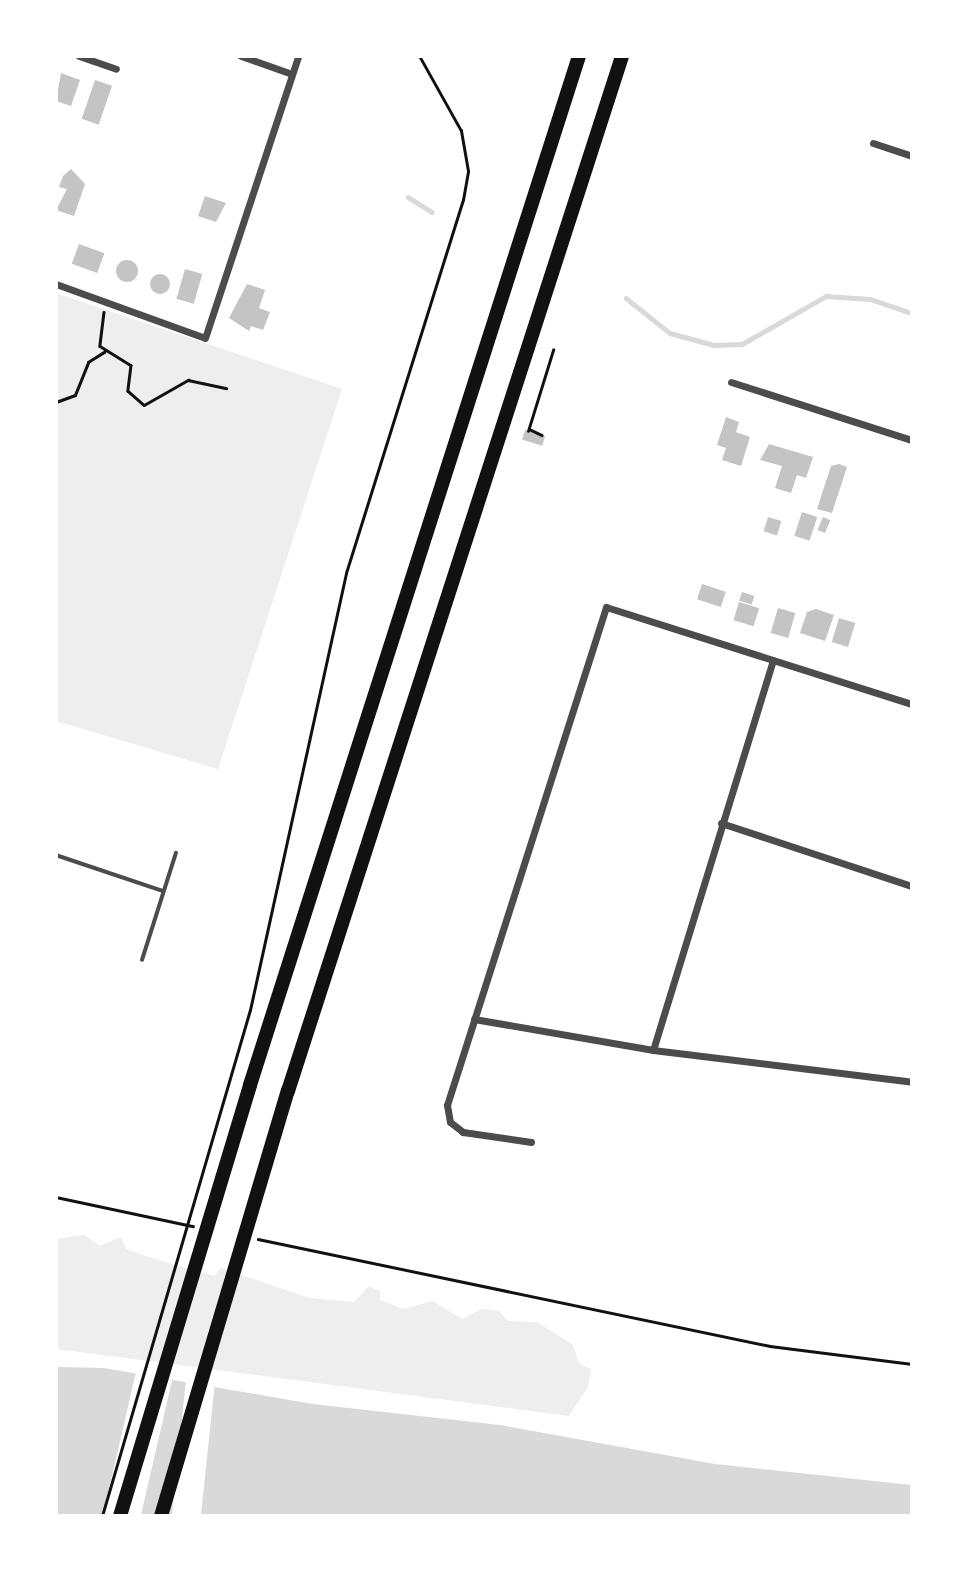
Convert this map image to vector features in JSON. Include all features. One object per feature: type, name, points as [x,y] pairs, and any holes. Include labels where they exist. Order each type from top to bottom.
[{"type":"highway","points":[[120,1516],[250,1085],[579,56]]},
{"type":"highway","points":[[161,1516],[288,1091],[622,56]]},
{"type":"street","points":[[79,56],[116,69]]},
{"type":"street","points":[[241,56],[292,74]]},
{"type":"street","points":[[56,284],[205,338],[298,56]]},
{"type":"street","points":[[873,143],[912,156]]},
{"type":"street","points":[[731,382],[912,440]]},
{"type":"street","points":[[531,1142],[463,1132],[450,1122],[449,1093],[606,607],[912,704]]},
{"type":"street","points":[[653,1050],[773,660]]},
{"type":"street","points":[[721,824],[912,886]]},
{"type":"street","points":[[474,1019],[653,1050],[912,1082]]},
{"type":"lane","points":[[142,960],[176,853]]},
{"type":"lane","points":[[56,855],[163,891]]},
{"type":"path","points":[[102,1516],[229,1081],[346,573],[463,200],[468,171],[461,131],[419,56]]},
{"type":"path","points":[[104,352],[98,333],[107,302]]},
{"type":"path","points":[[542,435],[528,430],[553,350]]},
{"type":"path","points":[[104,352],[129,362],[128,391],[144,405],[188,380],[226,388]]},
{"type":"path","points":[[56,402],[75,395],[88,362],[104,352]]},
{"type":"path","points":[[56,1197],[202,1228]]},
{"type":"path","points":[[255,1238],[770,1346],[912,1364]]},
{"type":"shaded area","points":[[56,293],[342,389],[218,769],[56,721]]},
{"type":"shaded area","points":[[84,1235],[100,1246],[121,1237],[126,1249],[145,1256],[214,1276],[221,1268],[310,1298],[354,1302],[369,1286],[380,1291],[380,1300],[403,1309],[433,1301],[462,1319],[482,1309],[499,1311],[508,1321],[537,1322],[573,1345],[579,1363],[591,1369],[588,1387],[569,1416],[56,1349],[56,1239]]},
{"type":"shaded area","points":[[56,1367],[104,1368],[313,1404],[500,1425],[715,1464],[912,1485],[912,1516],[56,1516]]},
{"type":"pier","points":[[136,1372],[172,1380],[141,1516],[103,1516]]},
{"type":"pier","points":[[186,1380],[215,1383],[201,1516],[172,1516]]},
{"type":"building","points":[[61,73],[80,80],[71,106],[56,101]]},
{"type":"building","points":[[95,80],[112,86],[99,125],[82,119]]},
{"type":"building","points":[[71,169],[85,184],[74,216],[56,210],[67,189],[59,187],[63,176]]},
{"type":"building","points":[[205,196],[226,203],[216,222],[198,216]]},
{"type":"building","points":[[79,244],[104,253],[97,273],[72,264]]},
{"type":"building","points":[[127,260],[135,263],[138,271],[135,279],[127,282],[119,279],[116,271],[119,263]]},
{"type":"building","points":[[185,269],[202,274],[194,304],[176,299]]},
{"type":"building","points":[[156,274],[164,274],[170,284],[164,294],[156,294],[150,288],[150,280]]},
{"type":"building","points":[[247,284],[265,290],[259,308],[270,312],[263,330],[251,326],[249,331],[229,318]]},
{"type":"building","points":[[726,417],[739,422],[736,432],[750,437],[741,466],[722,460],[726,448],[717,445]]},
{"type":"building","points":[[525,430],[545,436],[542,446],[522,440]]},
{"type":"building","points":[[769,444],[813,457],[806,478],[797,475],[791,493],[775,488],[782,466],[760,460]]},
{"type":"building","points":[[839,464],[847,467],[832,513],[817,509],[831,466]]},
{"type":"building","points":[[802,512],[817,517],[809,541],[794,536]]},
{"type":"building","points":[[768,517],[781,521],[777,535],[764,531]]},
{"type":"building","points":[[823,517],[830,520],[825,533],[818,530]]},
{"type":"building","points":[[702,584],[726,592],[721,607],[697,599]]},
{"type":"building","points":[[742,592],[754,596],[752,605],[739,601]]},
{"type":"building","points":[[739,602],[759,608],[754,626],[733,620]]},
{"type":"building","points":[[778,608],[795,613],[788,638],[771,633]]},
{"type":"building","points":[[816,609],[834,615],[825,641],[800,633],[807,612]]},
{"type":"building","points":[[839,618],[855,623],[848,647],[832,642]]},
{"type":"waterway","points":[[408,197],[432,212]]},
{"type":"waterway","points":[[626,298],[670,333],[714,345],[742,344],[826,296],[870,299],[912,313]]}]
